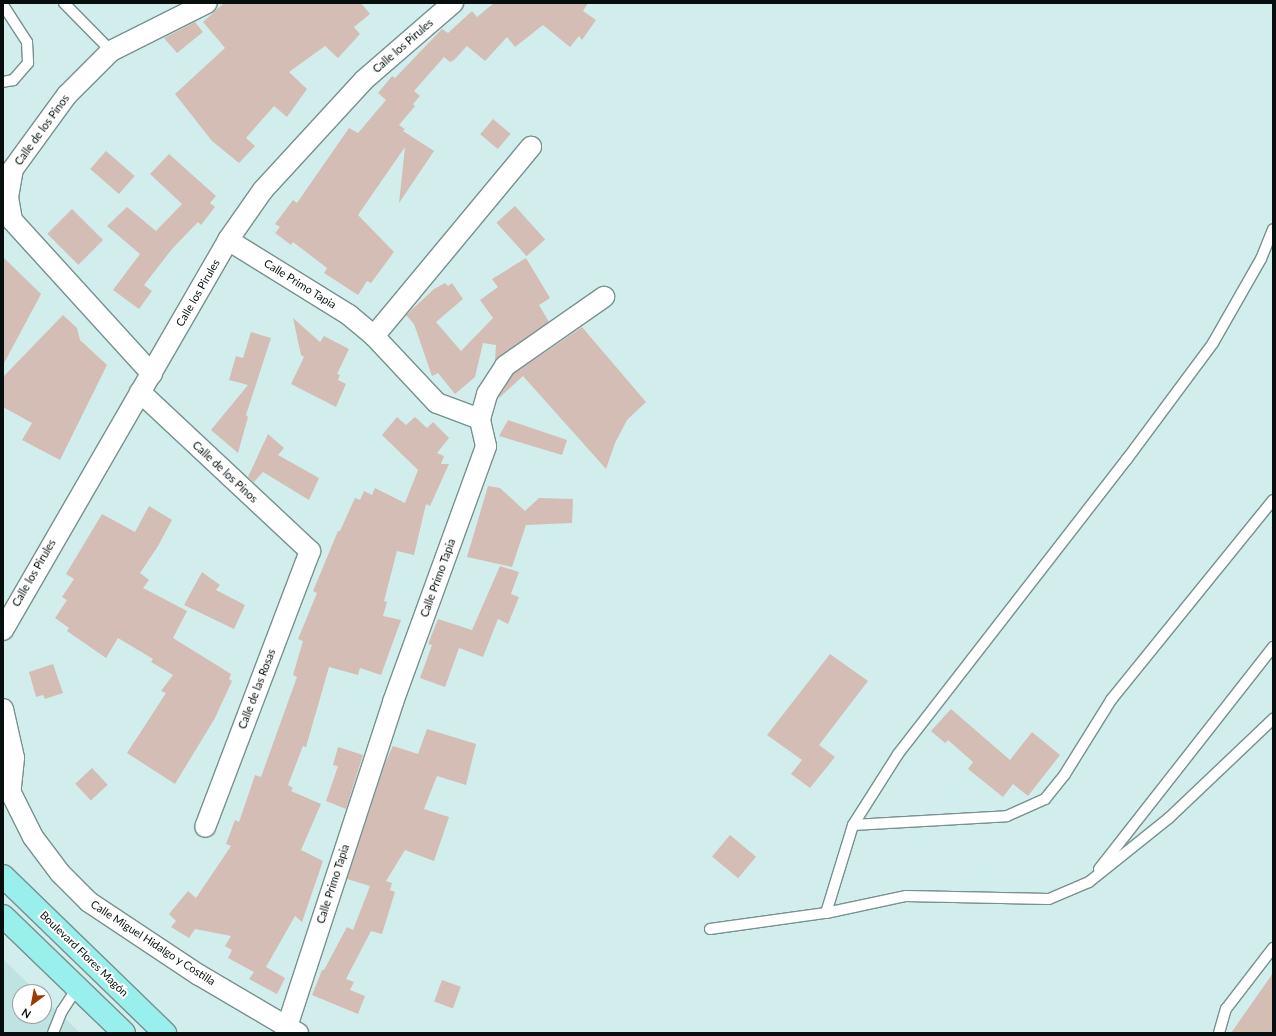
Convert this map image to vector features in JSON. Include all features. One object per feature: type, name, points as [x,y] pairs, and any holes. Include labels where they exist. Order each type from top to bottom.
[{"type":"main road","name":"Boulevard Flores Magón","points":[[3,876],[165,1033]]},
{"type":"main road","points":[[3,916],[124,1033]]},
{"type":"street","name":"Calle de los Pinos","points":[[152,374],[12,220],[8,197],[13,170],[67,95],[111,52],[207,3]]},
{"type":"street","name":"Calle los Pirules","points":[[3,630],[228,240],[264,190],[364,80],[453,3]]},
{"type":"street","points":[[374,336],[531,147]]},
{"type":"street","name":"Calle Primo Tapia","points":[[228,240],[349,315],[374,336],[437,402],[480,420],[486,446],[393,702],[290,1030]]},
{"type":"street","points":[[480,420],[487,394],[505,366],[604,297]]},
{"type":"street","name":"Calle de los Pinos","points":[[140,392],[310,551]]},
{"type":"street","name":"Calle de las Rosas","points":[[205,827],[310,551]]},
{"type":"street","points":[[3,709],[14,758],[7,783]]},
{"type":"street","name":"Calle Miguel Hidalgo y Costilla","points":[[7,783],[33,837],[60,873],[90,902],[199,975],[290,1030]]},
{"type":"lane","points":[[64,3],[111,52]]},
{"type":"lane","points":[[3,5],[28,42],[28,64],[13,80],[3,82]]},
{"type":"lane","points":[[826,913],[853,825],[898,754],[1127,459],[1213,343],[1261,259],[1273,229]]},
{"type":"lane","points":[[853,825],[1006,816],[1045,799],[1065,774],[1111,700],[1273,500]]},
{"type":"lane","points":[[1089,882],[1273,647]]},
{"type":"lane","points":[[710,929],[826,913],[906,896],[1049,899],[1089,882],[1169,818],[1273,719]]},
{"type":"lane","points":[[1218,1033],[1226,1009],[1273,948]]},
{"type":"lane","points":[[52,1033],[62,1011],[77,988]]},
{"type":"shaded area","points":[[3,959],[29,984],[12,984],[12,1024],[52,1024],[52,1006],[80,1033],[3,1033]]},
{"type":"building","points":[[224,3],[361,3],[370,14],[354,27],[360,34],[338,58],[325,46],[289,72],[307,89],[287,117],[274,106],[246,138],[255,146],[239,163],[212,141],[175,94],[225,48],[203,22]]},
{"type":"building","points":[[494,3],[588,3],[583,11],[596,20],[582,40],[579,36],[570,47],[543,25],[515,47],[507,37],[485,61],[467,46],[454,60],[450,62],[444,57],[414,91],[420,96],[413,104],[415,106],[399,125],[405,129],[403,131],[434,151],[399,203],[405,147],[358,215],[394,252],[371,283],[367,281],[358,295],[324,273],[327,268],[293,242],[291,245],[275,233],[280,227],[275,224],[293,200],[297,203],[349,128],[358,133],[386,100],[378,93],[392,76],[395,78],[442,29],[448,33],[472,11],[477,17]]},
{"type":"building","points":[[195,22],[203,32],[177,53],[164,38]]},
{"type":"building","points":[[493,119],[511,134],[498,149],[480,134]]},
{"type":"building","points":[[106,151],[135,176],[119,194],[90,169]]},
{"type":"building","points":[[169,154],[216,196],[210,203],[215,207],[201,225],[198,222],[172,249],[144,285],[152,291],[139,309],[113,290],[140,254],[107,226],[127,207],[156,231],[182,204],[150,174]]},
{"type":"building","points":[[515,206],[545,239],[527,256],[496,223]]},
{"type":"building","points":[[72,209],[103,240],[78,265],[47,234]]},
{"type":"building","points":[[3,257],[41,294],[3,365]]},
{"type":"building","points":[[526,258],[550,298],[539,305],[549,322],[495,360],[496,345],[483,343],[475,377],[455,394],[438,373],[432,376],[414,324],[406,315],[434,289],[445,283],[448,286],[452,283],[463,299],[436,322],[461,351],[493,318],[480,300],[498,287],[492,279]]},
{"type":"building","points":[[63,315],[77,328],[80,340],[107,365],[60,460],[22,440],[32,423],[3,407],[3,377]]},
{"type":"building","points":[[293,318],[320,342],[324,336],[349,349],[337,374],[340,375],[338,380],[346,384],[336,407],[291,384],[304,357],[301,355]]},
{"type":"building","points":[[582,327],[646,402],[627,420],[615,443],[606,469],[523,376],[498,399],[513,374]]},
{"type":"building","points":[[251,332],[271,338],[246,415],[248,417],[238,453],[211,430],[248,385],[229,380],[236,356],[243,358]]},
{"type":"building","points":[[397,417],[406,425],[415,417],[427,428],[433,422],[449,438],[437,453],[444,456],[441,464],[449,464],[430,506],[426,504],[414,555],[397,551],[384,601],[387,602],[383,616],[401,620],[381,675],[360,668],[358,675],[329,667],[306,747],[303,746],[288,785],[293,788],[291,791],[321,804],[301,850],[323,861],[302,922],[295,916],[266,967],[285,978],[277,994],[249,979],[254,972],[228,958],[232,950],[225,946],[231,936],[195,929],[189,938],[171,927],[176,921],[169,914],[188,891],[196,898],[231,846],[226,844],[235,820],[239,822],[255,775],[261,777],[297,677],[293,675],[303,641],[298,639],[317,593],[313,591],[338,531],[340,531],[355,498],[360,500],[364,491],[372,495],[375,488],[405,503],[418,470],[382,435]]},
{"type":"building","points":[[508,420],[567,440],[562,455],[499,436]]},
{"type":"building","points":[[268,434],[284,448],[278,455],[319,478],[309,500],[263,472],[254,482],[248,477]]},
{"type":"building","points":[[488,486],[500,488],[525,511],[539,498],[573,499],[572,523],[526,525],[512,567],[467,557]]},
{"type":"building","points":[[149,506],[172,520],[158,546],[140,573],[149,580],[143,588],[187,611],[173,638],[231,674],[229,679],[232,681],[215,718],[175,784],[127,753],[166,693],[161,691],[173,675],[151,662],[153,659],[118,638],[106,658],[67,631],[69,628],[55,618],[67,600],[62,597],[74,579],[66,574],[102,514],[135,532]]},
{"type":"building","points":[[500,566],[519,572],[511,594],[519,597],[508,624],[498,619],[483,657],[459,648],[445,687],[420,678],[432,645],[428,644],[438,619],[472,630]]},
{"type":"building","points":[[202,572],[220,585],[216,590],[245,605],[234,629],[184,605]]},
{"type":"building","points":[[830,654],[868,681],[819,745],[835,757],[810,788],[791,774],[802,760],[767,735]]},
{"type":"building","points":[[53,664],[63,693],[45,699],[43,695],[36,697],[29,672]]},
{"type":"building","points":[[951,709],[1010,760],[1032,732],[1060,755],[1028,796],[1013,784],[1003,797],[968,769],[973,762],[948,740],[945,743],[931,731]]},
{"type":"building","points":[[427,729],[476,744],[466,785],[437,776],[424,809],[449,817],[434,861],[405,850],[386,881],[392,883],[390,890],[395,892],[382,934],[371,931],[346,979],[354,982],[350,990],[365,996],[358,1014],[312,995],[322,970],[324,970],[347,927],[353,930],[370,886],[347,879],[385,763],[393,746],[418,754]]},
{"type":"building","points":[[338,747],[363,755],[346,809],[326,801],[338,766],[333,765]]},
{"type":"building","points":[[92,768],[108,785],[91,801],[75,784]]},
{"type":"building","points":[[730,835],[756,857],[738,878],[712,856]]},
{"type":"building","points":[[1273,973],[1273,1033],[1231,1033]]},
{"type":"building","points":[[442,980],[461,987],[453,1008],[434,1002]]}]
